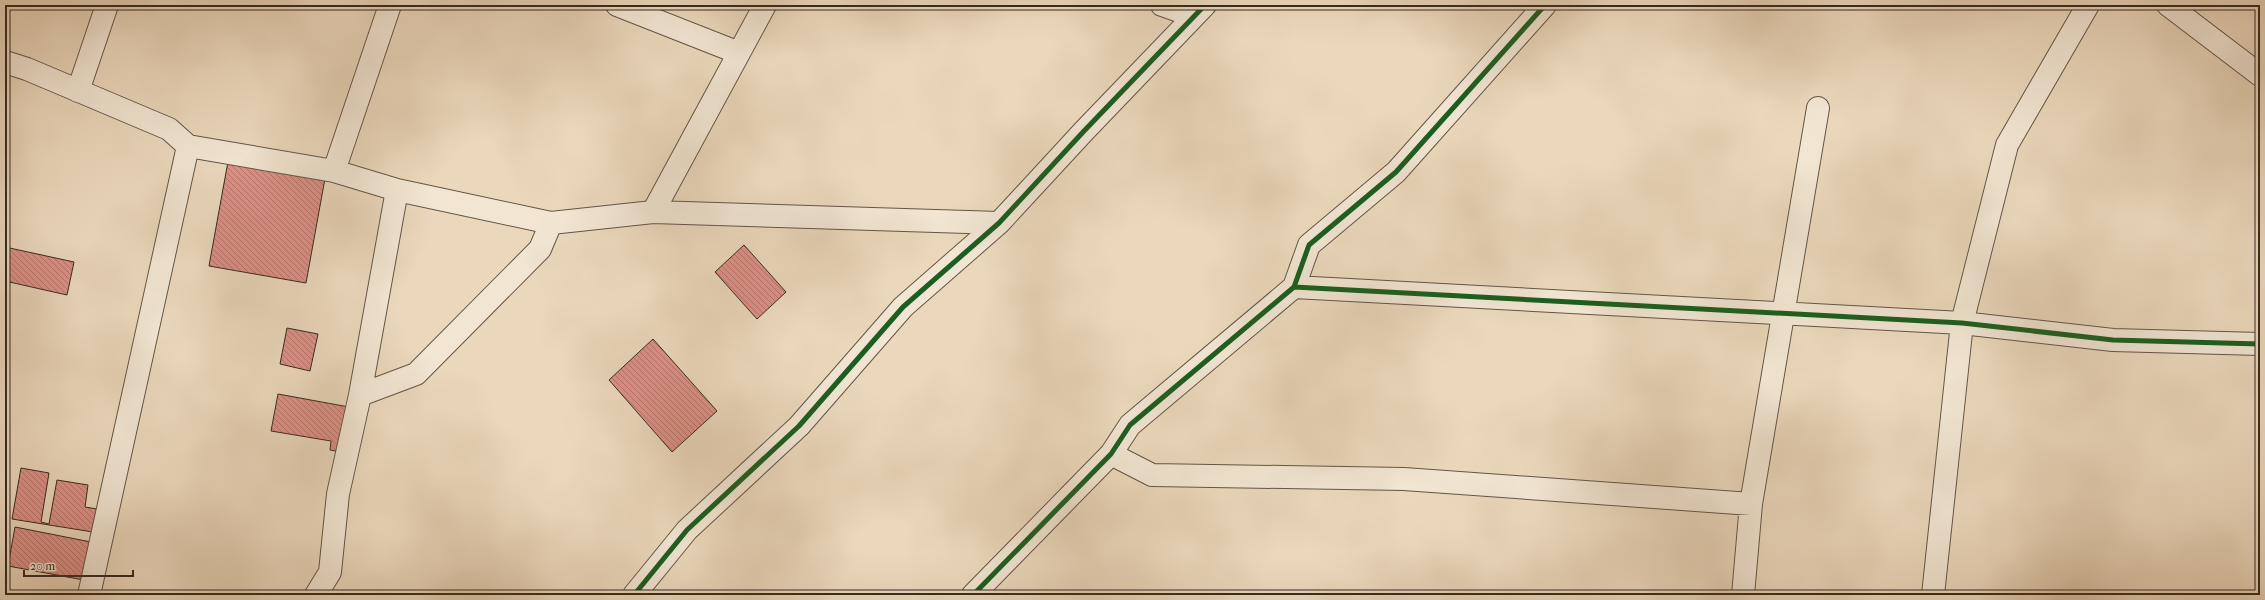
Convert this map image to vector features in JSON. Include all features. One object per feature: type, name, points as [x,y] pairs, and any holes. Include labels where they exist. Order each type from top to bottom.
[{"type":"street","points":[[78,91],[107,5]]},
{"type":"street","points":[[334,171],[390,5]]},
{"type":"street","points":[[617,5],[739,53]]},
{"type":"street","points":[[654,212],[765,5]]},
{"type":"street","points":[[1162,5],[1199,11]]},
{"type":"street","points":[[973,595],[1111,454],[1130,425],[1294,287],[1309,245],[1396,172],[1545,5]]},
{"type":"street","points":[[1934,595],[1962,323],[2007,145],[2088,5]]},
{"type":"street","points":[[2168,5],[2260,75]]},
{"type":"street","points":[[634,595],[687,530],[799,426],[903,307],[1000,223],[1199,11]]},
{"type":"street","points":[[5,62],[169,129],[188,146],[334,171],[397,190],[551,223],[654,212],[1000,223]]},
{"type":"street","points":[[1743,595],[1751,504],[1818,108]]},
{"type":"street","points":[[89,595],[188,146]]},
{"type":"street","points":[[316,595],[330,572],[338,494],[360,395],[397,190]]},
{"type":"street","points":[[360,395],[416,374],[540,249],[551,223]]},
{"type":"street","points":[[1294,287],[1962,323],[2113,340],[2260,344]]},
{"type":"street","points":[[1111,454],[1152,475],[1404,479],[1751,504]]},
{"type":"building","points":[[229,156],[326,173],[306,283],[209,266]]},
{"type":"building","points":[[744,245],[786,292],[757,319],[715,272]]},
{"type":"building","points":[[5,247],[74,262],[67,295],[5,281]]},
{"type":"building","points":[[287,328],[318,334],[310,371],[280,364]]},
{"type":"building","points":[[653,339],[717,411],[672,452],[609,380]]},
{"type":"building","points":[[278,394],[360,409],[351,454],[330,450],[331,441],[271,431]]},
{"type":"building","points":[[21,468],[49,473],[41,522],[49,524],[57,480],[88,485],[85,507],[97,509],[93,532],[12,519]]},
{"type":"building","points":[[15,527],[96,543],[89,581],[8,566]]},
{"type":"cycle path","points":[[634,595],[687,530],[799,426],[903,307],[999,223],[1084,131],[1205,5]]},
{"type":"cycle path","points":[[973,595],[1111,454],[1130,425],[1294,287],[1309,245],[1396,172],[1545,5]]},
{"type":"cycle path","points":[[1294,287],[1962,323],[2113,340],[2260,344]]}]
